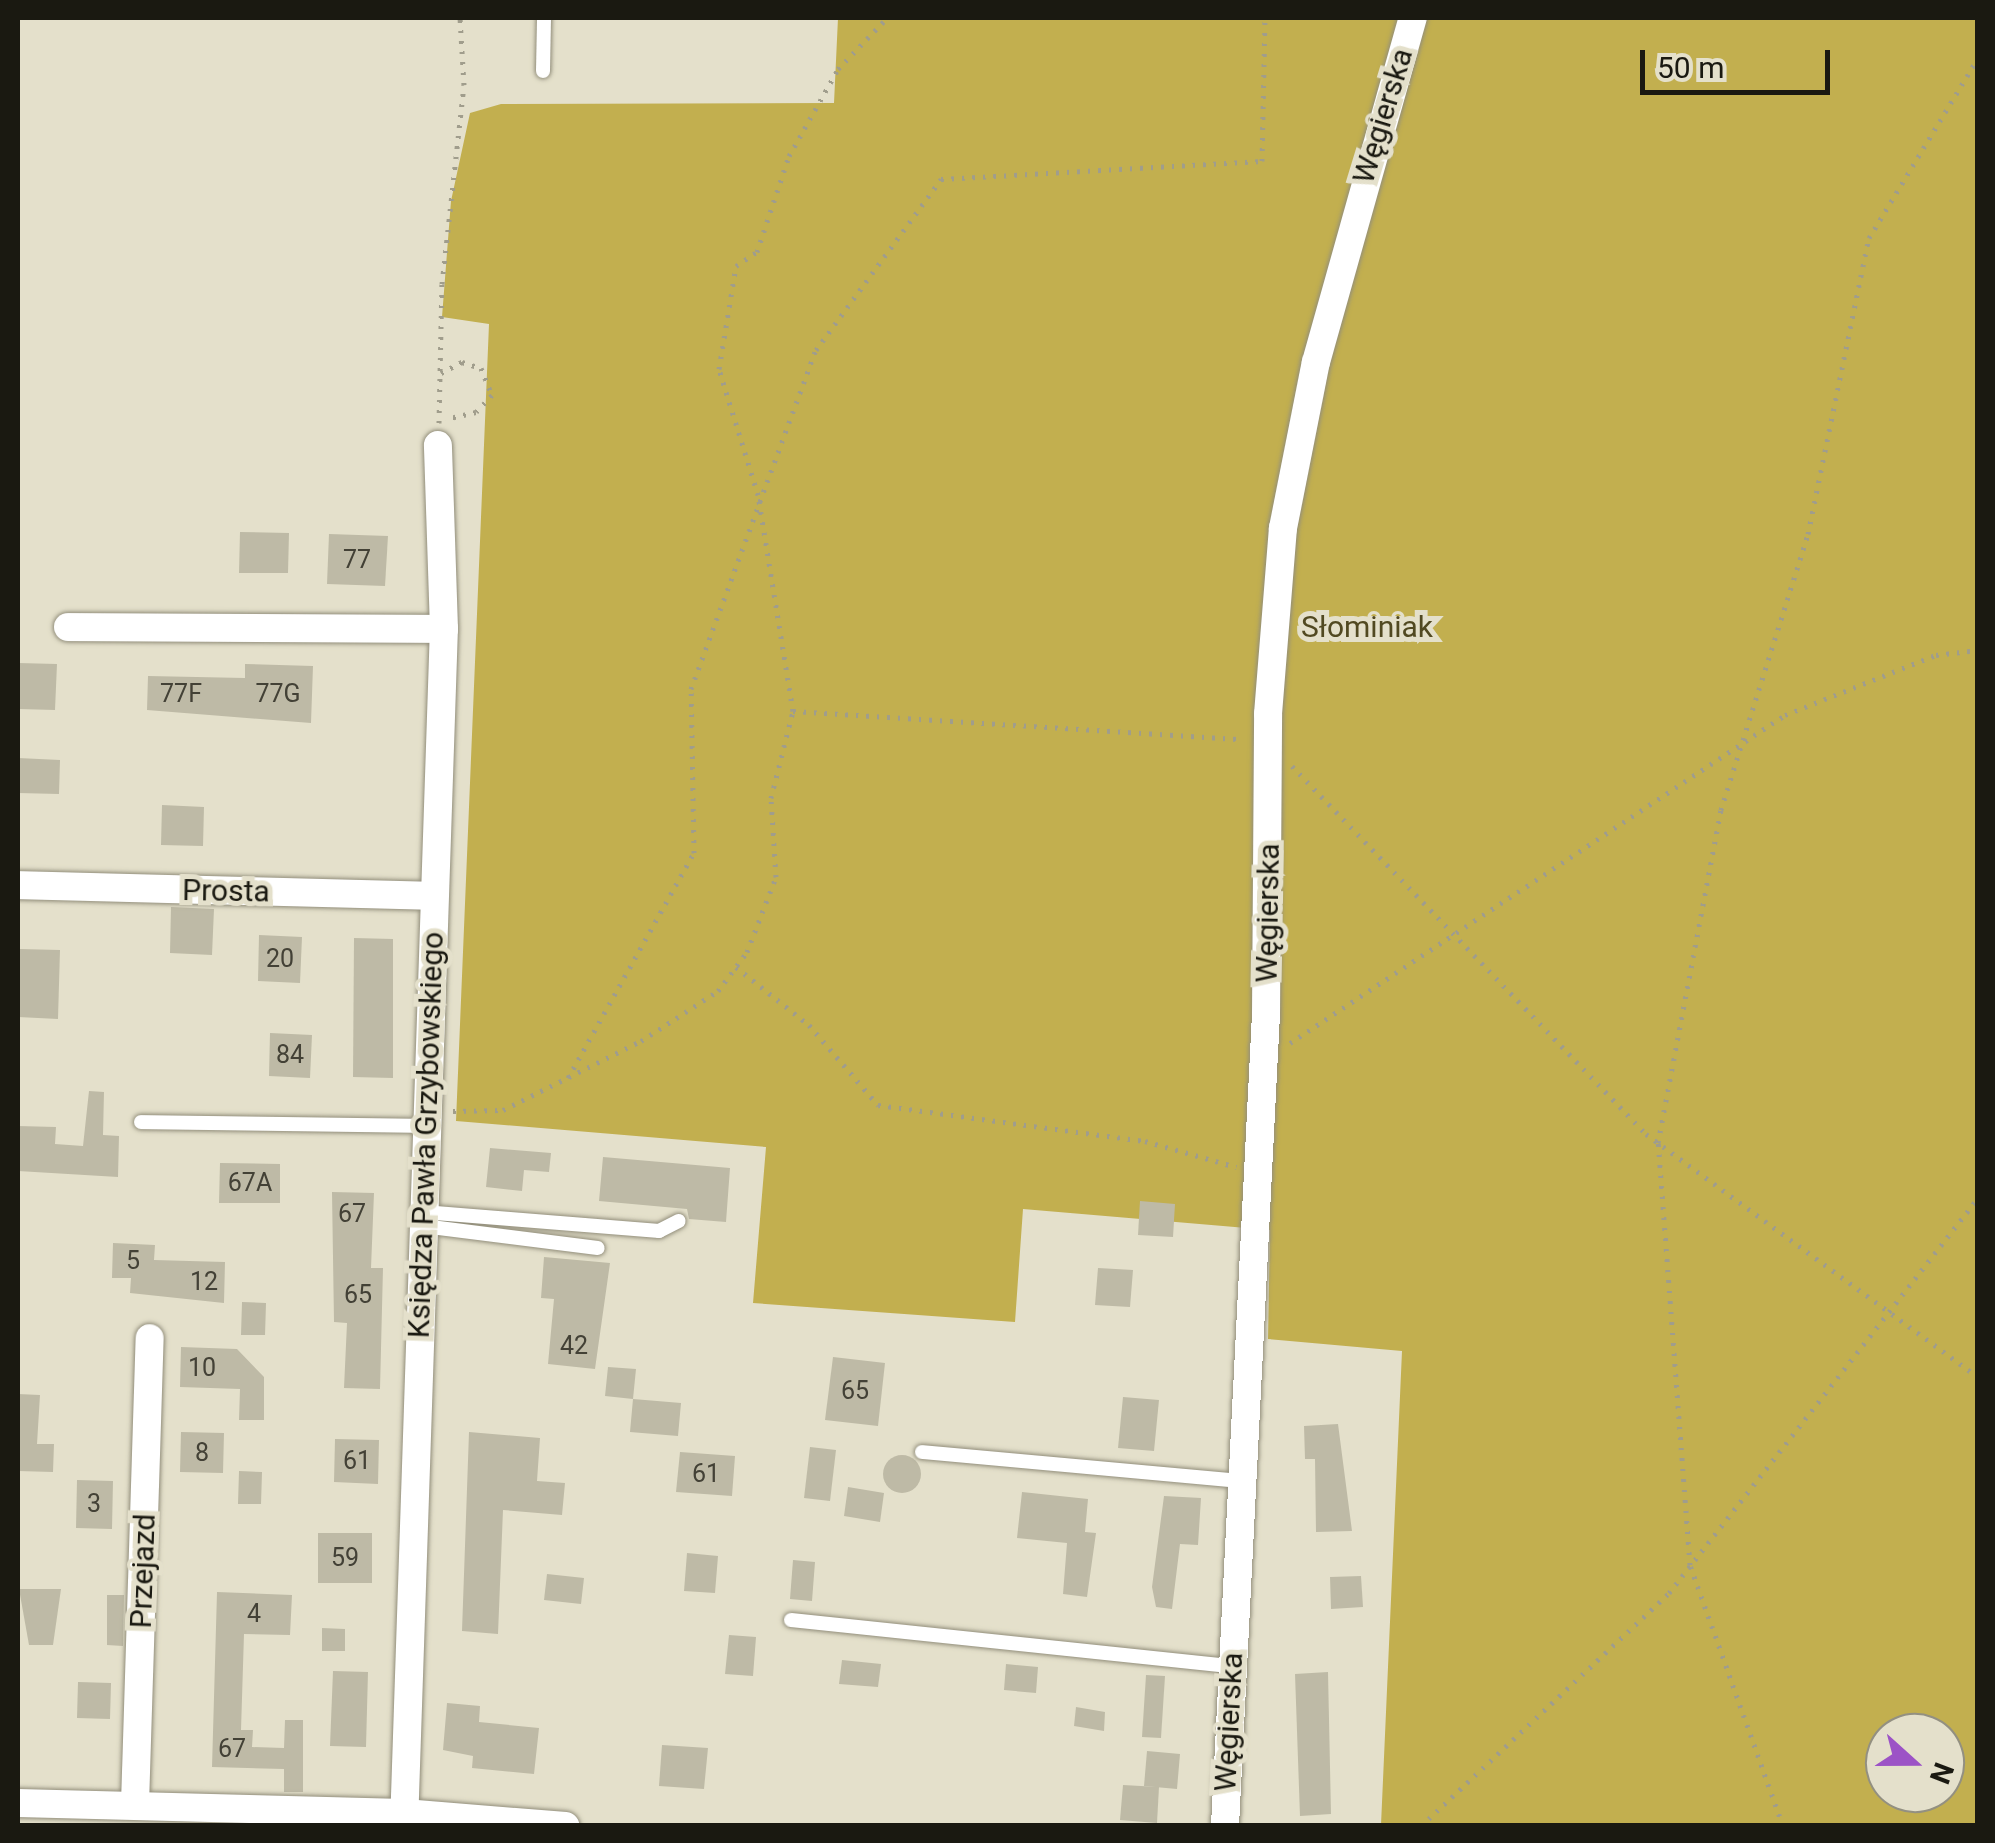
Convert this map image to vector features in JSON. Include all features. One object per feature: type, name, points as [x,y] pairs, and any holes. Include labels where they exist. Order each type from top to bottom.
[{"type":"street","name":"Węgierska","points":[[1225,1826],[1254,1172],[1263,1062],[1268,741],[1283,528],[1312,380],[1413,18]]},
{"type":"street","name":"Księdza Pawła Grzybowskiego","points":[[404,1819],[444,629],[438,433]]},
{"type":"street","points":[[68,627],[444,629]]},
{"type":"street","name":"Prosta","points":[[18,886],[434,896]]},
{"type":"street","name":"Przejazd","points":[[135,1804],[150,1338]]},
{"type":"street","points":[[18,1802],[107,1814],[135,1804],[565,1826]]},
{"type":"lane","points":[[543,72],[544,18]]},
{"type":"lane","points":[[141,1122],[425,1119]]},
{"type":"lane","points":[[422,1219],[659,1231],[679,1221]]},
{"type":"lane","points":[[422,1219],[598,1248]]},
{"type":"lane","points":[[922,1452],[1242,1481]]},
{"type":"lane","points":[[791,1620],[1232,1666]]},
{"type":"path","points":[[438,433],[442,284],[464,85],[460,18]]},
{"type":"path","points":[[425,1119],[503,1110],[568,1078],[718,991],[736,967],[776,878],[771,798],[793,711],[761,516],[719,368],[736,266],[757,252],[789,156],[838,69],[887,18]]},
{"type":"path","points":[[568,1078],[694,853],[692,689],[761,516],[816,350],[940,179],[1262,162],[1265,18]]},
{"type":"path","points":[[1783,1826],[1690,1565],[1658,1143],[1721,810],[1808,534],[1868,238],[1978,58]]},
{"type":"path","points":[[438,433],[476,412],[492,395],[481,368],[462,362],[441,372]]},
{"type":"path","points":[[1263,1062],[1785,716],[1936,655],[1978,650]]},
{"type":"path","points":[[793,711],[1268,741],[1658,1143],[1884,1314],[1978,1376]]},
{"type":"path","points":[[736,967],[809,1025],[878,1105],[1145,1142],[1254,1172]]},
{"type":"path","points":[[1421,1826],[1690,1565],[1978,1198]]},
{"type":"green space","name":"Słominiak","points":[[838,18],[1977,18],[1977,1825],[1381,1825],[1402,1351],[1268,1339],[1270,1230],[1023,1209],[1015,1322],[753,1303],[766,1147],[456,1121],[489,324],[442,317],[451,201],[470,113],[501,104],[834,103]]},
{"type":"building","points":[[240,532],[289,533],[288,573],[239,573]]},
{"type":"building","points":[[329,534],[388,536],[385,586],[327,584]]},
{"type":"building","points":[[18,663],[57,664],[55,710],[18,709]]},
{"type":"building","points":[[245,664],[313,666],[311,723],[147,710],[148,676],[245,678]]},
{"type":"building","points":[[18,758],[60,760],[59,794],[18,793]]},
{"type":"building","points":[[162,805],[204,807],[203,846],[161,845]]},
{"type":"building","points":[[171,907],[214,909],[212,955],[170,953]]},
{"type":"building","points":[[259,935],[302,937],[300,983],[258,981]]},
{"type":"building","points":[[354,938],[393,939],[393,1078],[353,1077]]},
{"type":"building","points":[[19,949],[60,950],[58,1019],[18,1017]]},
{"type":"building","points":[[270,1033],[312,1035],[310,1078],[269,1076]]},
{"type":"building","points":[[89,1091],[104,1092],[103,1135],[119,1136],[118,1177],[18,1171],[18,1126],[56,1127],[55,1144],[83,1146]]},
{"type":"building","points":[[490,1148],[551,1153],[549,1172],[524,1170],[522,1191],[486,1187]]},
{"type":"building","points":[[603,1157],[730,1168],[726,1222],[689,1219],[687,1209],[599,1201]]},
{"type":"building","points":[[220,1163],[280,1164],[280,1203],[219,1203]]},
{"type":"building","points":[[332,1192],[374,1193],[371,1268],[383,1268],[380,1389],[344,1388],[347,1323],[334,1322]]},
{"type":"building","points":[[1140,1201],[1175,1204],[1173,1237],[1138,1235]]},
{"type":"building","points":[[113,1243],[155,1245],[154,1260],[225,1262],[224,1303],[130,1293],[131,1278],[112,1278]]},
{"type":"building","points":[[544,1257],[610,1263],[595,1369],[548,1364],[554,1299],[541,1298]]},
{"type":"building","points":[[1098,1268],[1133,1270],[1130,1307],[1095,1305]]},
{"type":"building","points":[[242,1302],[266,1303],[265,1335],[241,1335]]},
{"type":"building","points":[[181,1347],[237,1349],[264,1377],[264,1420],[239,1420],[240,1389],[180,1387]]},
{"type":"building","points":[[833,1357],[885,1363],[878,1426],[825,1420]]},
{"type":"building","points":[[608,1367],[636,1369],[633,1399],[605,1396]]},
{"type":"building","points":[[18,1394],[40,1395],[37,1444],[54,1444],[53,1472],[18,1471]]},
{"type":"building","points":[[1123,1397],[1159,1400],[1154,1451],[1118,1448]]},
{"type":"building","points":[[633,1399],[681,1403],[678,1436],[630,1432]]},
{"type":"building","points":[[1338,1424],[1352,1531],[1316,1532],[1315,1459],[1305,1459],[1304,1426]]},
{"type":"building","points":[[181,1432],[224,1433],[223,1473],[180,1472]]},
{"type":"building","points":[[469,1432],[540,1438],[537,1481],[565,1483],[562,1515],[503,1510],[498,1634],[462,1631]]},
{"type":"building","points":[[335,1439],[379,1440],[378,1484],[334,1482]]},
{"type":"building","points":[[810,1447],[836,1450],[830,1501],[804,1498]]},
{"type":"building","points":[[680,1452],[735,1456],[732,1496],[676,1492]]},
{"type":"building","points":[[902,1455],[915,1461],[921,1474],[915,1487],[902,1493],[889,1487],[883,1474],[889,1461]]},
{"type":"building","points":[[239,1471],[262,1472],[261,1504],[238,1504]]},
{"type":"building","points":[[77,1480],[113,1481],[112,1529],[76,1528]]},
{"type":"building","points":[[848,1487],[884,1493],[880,1522],[844,1516]]},
{"type":"building","points":[[1022,1492],[1088,1499],[1085,1532],[1096,1533],[1087,1597],[1063,1594],[1067,1543],[1017,1538]]},
{"type":"building","points":[[1164,1496],[1201,1498],[1198,1545],[1180,1544],[1172,1609],[1156,1607],[1152,1587]]},
{"type":"building","points":[[318,1533],[372,1533],[372,1583],[318,1583]]},
{"type":"building","points":[[687,1553],[718,1556],[715,1593],[684,1591]]},
{"type":"building","points":[[793,1560],[815,1562],[812,1601],[790,1599]]},
{"type":"building","points":[[547,1574],[584,1578],[581,1604],[544,1600]]},
{"type":"building","points":[[1361,1576],[1363,1607],[1331,1609],[1330,1577]]},
{"type":"building","points":[[19,1589],[61,1589],[53,1645],[29,1645]]},
{"type":"building","points":[[217,1592],[292,1595],[290,1635],[244,1634],[241,1730],[253,1730],[252,1747],[284,1748],[285,1720],[303,1720],[303,1792],[284,1792],[284,1769],[212,1767]]},
{"type":"building","points":[[107,1595],[124,1595],[123,1646],[107,1645]]},
{"type":"building","points":[[322,1628],[345,1629],[345,1651],[322,1651]]},
{"type":"building","points":[[729,1635],[756,1637],[753,1676],[725,1674]]},
{"type":"building","points":[[842,1660],[881,1664],[878,1687],[839,1684]]},
{"type":"building","points":[[1006,1664],[1038,1667],[1036,1693],[1004,1690]]},
{"type":"building","points":[[333,1671],[368,1672],[366,1747],[330,1746]]},
{"type":"building","points":[[1328,1672],[1331,1814],[1300,1816],[1295,1674]]},
{"type":"building","points":[[1146,1675],[1165,1676],[1161,1738],[1142,1737]]},
{"type":"building","points":[[78,1682],[111,1683],[110,1719],[77,1718]]},
{"type":"building","points":[[447,1703],[480,1706],[479,1722],[539,1728],[534,1774],[472,1768],[473,1756],[443,1750]]},
{"type":"building","points":[[1076,1707],[1105,1712],[1104,1731],[1074,1726]]},
{"type":"building","points":[[662,1745],[708,1748],[704,1789],[659,1786]]},
{"type":"building","points":[[1147,1751],[1180,1754],[1177,1789],[1144,1786]]},
{"type":"building","points":[[1123,1785],[1159,1787],[1157,1823],[1120,1820]]}]
